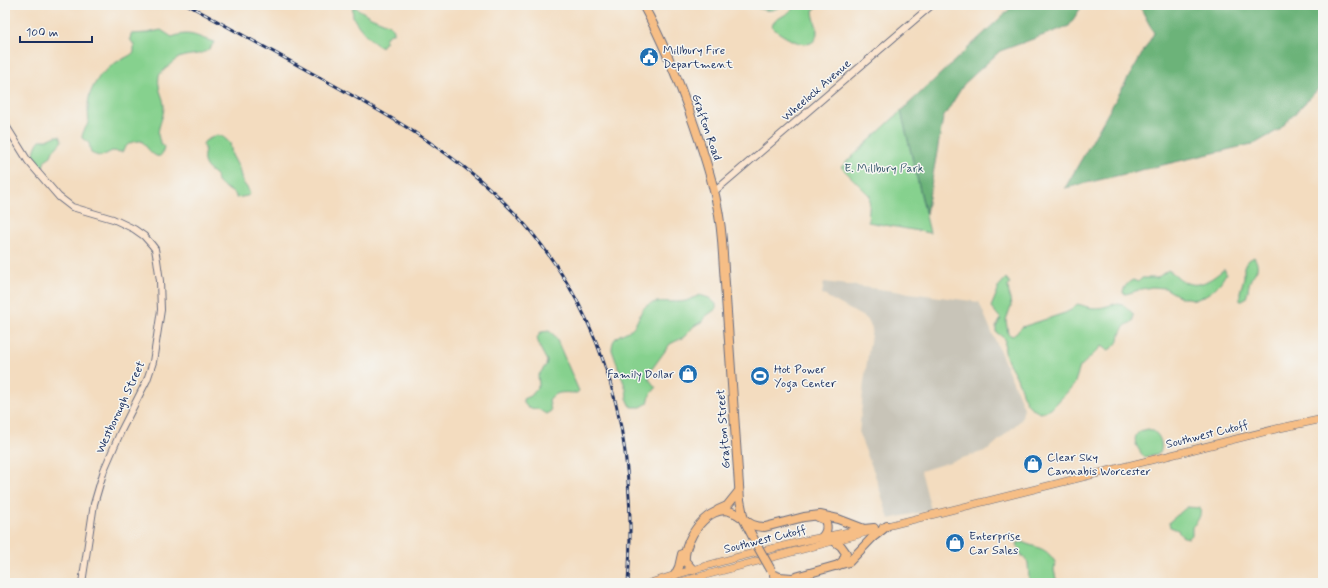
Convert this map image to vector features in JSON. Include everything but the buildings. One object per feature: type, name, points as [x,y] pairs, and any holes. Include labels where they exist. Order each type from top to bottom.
[{"type":"highway","name":"Grafton Road","points":[[643,5],[661,41],[681,88],[707,162],[719,212],[723,264]]},
{"type":"highway","name":"Grafton Street","points":[[723,264],[739,491],[744,520],[778,583]]},
{"type":"highway","points":[[675,579],[687,538],[693,527],[711,513],[727,506],[739,491]]},
{"type":"highway","points":[[693,570],[685,561],[685,553],[690,538],[702,523],[716,512],[724,510],[732,512],[752,526],[765,527],[804,517],[820,515],[838,519],[864,529]]},
{"type":"highway","points":[[756,543],[756,535],[763,529],[815,517],[823,518],[826,523],[826,532],[821,538]]},
{"type":"highway","points":[[772,572],[790,581],[849,562],[872,538],[887,526]]},
{"type":"highway","name":"Southwest Cutoff","points":[[864,529],[874,528]]},
{"type":"highway","points":[[834,541],[841,546],[846,553],[843,561],[837,566]]},
{"type":"main road","name":"Southwest Cutoff","points":[[650,583],[675,579],[834,541],[887,526],[1126,466],[1280,428],[1323,419]]},
{"type":"main road","name":"Southwest Cutoff","points":[[874,528],[887,526]]},
{"type":"main road","name":"Southwest Cutoff","points":[[675,579],[693,570],[821,538],[864,529]]},
{"type":"street","name":"Wheelock Avenue","points":[[715,191],[932,5]]},
{"type":"street","name":"Westborough Street","points":[[5,124],[28,161],[58,197],[72,207],[113,219],[134,229],[144,236],[155,249],[157,260],[161,286],[161,310],[153,362],[147,380],[119,435],[104,470],[94,504],[82,583]]},
{"type":"shaded area","points":[[824,282],[979,302],[1024,408],[1021,420],[988,450],[921,471],[931,510],[889,519],[874,472],[859,434],[864,382],[872,328],[867,319],[822,294]]},
{"type":"green space","points":[[751,5],[783,5],[767,10]]},
{"type":"green space","points":[[796,5],[822,5],[813,10],[817,32],[815,39],[811,43],[804,44],[789,39],[771,26],[776,20],[788,13]]},
{"type":"green space","points":[[1014,5],[1084,5],[1069,26],[1000,51],[964,84],[943,118],[926,214],[901,111]]},
{"type":"green space","points":[[1139,5],[1308,5],[1323,9],[1323,84],[1280,129],[1256,143],[1065,188],[1154,33]]},
{"type":"green space","points":[[353,6],[371,17],[388,24],[394,29],[393,33],[386,37],[385,42],[381,47],[369,38],[357,24],[353,15]]},
{"type":"green space","points":[[161,30],[172,37],[189,34],[214,42],[208,50],[200,54],[178,58],[159,75],[159,88],[164,106],[158,132],[160,142],[164,147],[162,153],[160,156],[157,156],[147,148],[142,141],[135,141],[126,146],[122,152],[112,151],[99,156],[91,153],[89,143],[82,138],[83,132],[88,123],[88,102],[90,93],[101,74],[116,62],[134,52],[134,45],[130,39],[131,34]]},
{"type":"green space","name":"E. Millbury Park","points":[[901,111],[930,233],[868,222],[870,196],[841,167]]},
{"type":"green space","points":[[217,135],[222,136],[230,143],[232,155],[239,168],[242,181],[250,194],[247,196],[236,198],[236,195],[217,182],[216,175],[205,165],[205,150],[203,144],[205,141]]},
{"type":"green space","points":[[60,136],[62,141],[53,151],[51,156],[45,160],[43,167],[40,169],[35,163],[34,159],[36,147],[40,140],[47,140]]},
{"type":"green space","points":[[1254,257],[1257,269],[1250,281],[1246,298],[1240,301],[1240,292],[1244,278],[1244,266]]},
{"type":"green space","points":[[1168,270],[1183,281],[1194,284],[1199,284],[1209,280],[1223,270],[1225,270],[1226,273],[1214,290],[1195,300],[1182,298],[1165,288],[1152,287],[1126,294],[1123,293],[1125,287],[1131,281],[1133,280],[1138,282],[1142,278],[1157,278]]},
{"type":"green space","points":[[1006,278],[1010,283],[1008,287],[1011,306],[1006,320],[1008,334],[1013,336],[1022,327],[1065,313],[1077,304],[1090,308],[1101,308],[1119,304],[1123,305],[1133,314],[1133,321],[1126,325],[1123,329],[1115,345],[1108,350],[1102,346],[1080,367],[1074,385],[1051,409],[1041,413],[1030,407],[1024,398],[1016,376],[1005,355],[1005,339],[996,332],[996,327],[1001,319],[991,307],[998,287]]},
{"type":"green space","points":[[700,295],[709,298],[716,304],[716,309],[706,316],[703,321],[694,326],[684,337],[670,344],[649,373],[649,379],[656,388],[650,395],[648,403],[641,407],[631,407],[612,350],[614,341],[618,336],[634,326],[646,306],[655,302],[686,301]]},
{"type":"green space","points":[[549,331],[556,338],[579,391],[577,393],[558,393],[554,395],[549,400],[551,411],[546,414],[538,409],[528,408],[523,399],[532,395],[539,385],[538,376],[546,365],[547,361],[540,348],[537,338],[541,332]]},
{"type":"green space","points":[[1148,429],[1155,432],[1160,438],[1161,449],[1160,453],[1145,457],[1137,447],[1135,440],[1140,431]]},
{"type":"green space","points":[[1187,507],[1200,508],[1199,519],[1192,527],[1192,535],[1189,538],[1182,536],[1178,530],[1170,527],[1169,522]]},
{"type":"green space","points":[[1022,542],[1044,550],[1048,553],[1055,562],[1054,570],[1057,583],[1028,583],[1028,563],[1020,553],[1017,543]]},
{"type":"railway","points":[[188,5],[388,116],[444,152],[480,180],[513,212],[542,246],[567,283],[588,322],[604,363],[616,406],[625,450],[629,496],[630,540],[628,583]]},
{"type":"place","name":"Millbury Fire Department","points":[[649,57]]},
{"type":"place","name":"Family Dollar","points":[[688,374]]},
{"type":"place","name":"Hot Power Yoga Center","points":[[760,376]]},
{"type":"place","name":"Clear Sky Cannabis Worcester","points":[[1033,464]]},
{"type":"place","name":"Enterprise Car Sales","points":[[955,543]]}]
